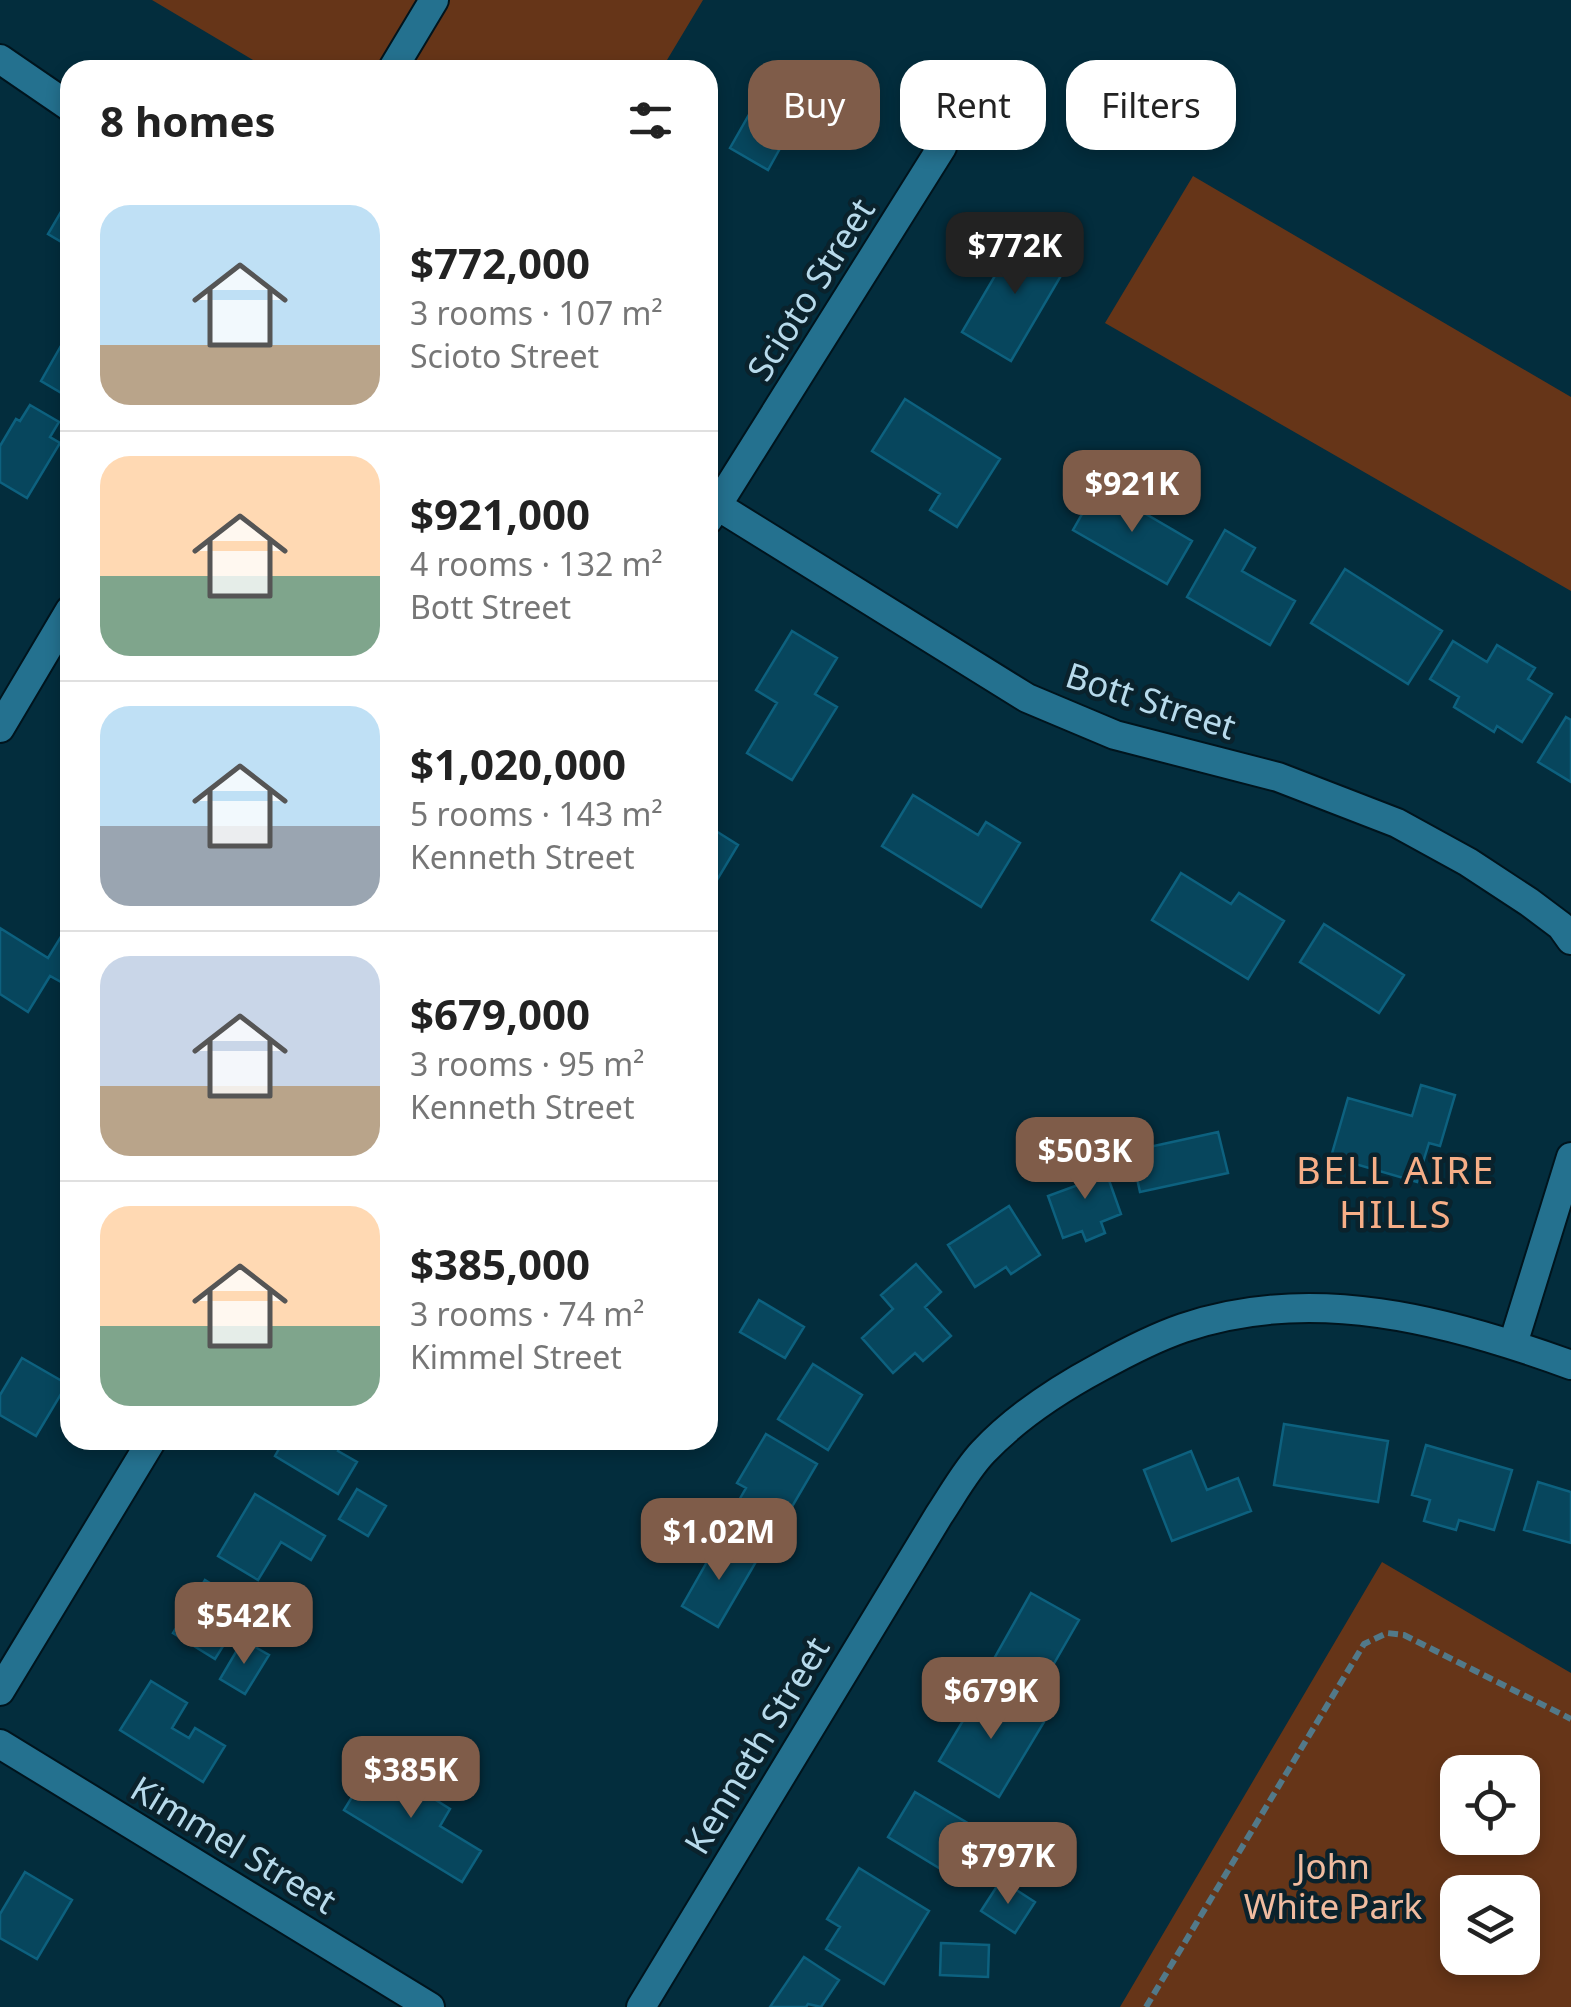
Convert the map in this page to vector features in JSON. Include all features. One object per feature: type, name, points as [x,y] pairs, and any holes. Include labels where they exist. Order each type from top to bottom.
[{"type":"street","points":[[398,60],[434,0]]},
{"type":"street","points":[[0,59],[60,100]]},
{"type":"street","name":"Scioto Street","points":[[718,498],[940,150]]},
{"type":"street","name":"Bott Street","points":[[718,513],[1027,698],[1115,735],[1278,777],[1397,823],[1529,902],[1561,926],[1571,940]]},
{"type":"street","points":[[0,728],[60,627]]},
{"type":"street","points":[[1513,1344],[1571,1158]]},
{"type":"street","name":"Kenneth Street","points":[[641,2007],[939,1515],[983,1452],[1067,1385],[1148,1341],[1186,1327],[1224,1317],[1297,1307],[1377,1312],[1513,1344],[1571,1365]]},
{"type":"street","points":[[0,1691],[146,1450]]},
{"type":"street","name":"Kimmel Street","points":[[0,1744],[430,2007]]},
{"type":"path","points":[[1146,2007],[1364,1644],[1386,1633],[1404,1635],[1571,1719]]},
{"type":"green space","points":[[152,0],[703,0],[667,60],[253,60]]},
{"type":"green space","points":[[1193,176],[1571,397],[1571,591],[1105,323]]},
{"type":"green space","name":"John White Park","points":[[1382,1562],[1571,1673],[1571,2007],[1120,2007]]},
{"type":"building","points":[[748,116],[748,150],[779,150],[768,170],[730,148]]},
{"type":"building","points":[[60,213],[60,241],[48,234]]},
{"type":"building","points":[[1020,233],[1069,262],[1011,361],[962,332]]},
{"type":"building","points":[[60,348],[60,392],[41,381]]},
{"type":"building","points":[[905,399],[1000,459],[957,527],[930,510],[940,494],[872,451]]},
{"type":"building","points":[[30,405],[59,422],[50,437],[60,443],[27,498],[0,482],[0,446],[16,419],[20,421]]},
{"type":"building","points":[[1098,486],[1192,541],[1167,584],[1073,530]]},
{"type":"building","points":[[1225,530],[1255,548],[1242,571],[1295,601],[1270,645],[1187,597]]},
{"type":"building","points":[[1345,569],[1442,631],[1408,684],[1311,623]]},
{"type":"building","points":[[792,631],[837,658],[815,694],[837,707],[792,780],[747,753],[777,703],[756,690]]},
{"type":"building","points":[[1453,641],[1487,662],[1497,645],[1535,668],[1528,679],[1552,694],[1522,742],[1497,726],[1494,732],[1454,707],[1459,697],[1430,679]]},
{"type":"building","points":[[1566,717],[1571,720],[1571,782],[1538,762]]},
{"type":"building","points":[[913,795],[978,835],[986,822],[1020,843],[981,907],[882,846]]},
{"type":"building","points":[[718,832],[738,845],[718,878]]},
{"type":"building","points":[[1181,873],[1231,904],[1239,893],[1284,921],[1248,979],[1152,920]]},
{"type":"building","points":[[1324,924],[1404,975],[1379,1013],[1300,962]]},
{"type":"building","points":[[0,928],[48,958],[60,938],[60,982],[50,976],[28,1012],[0,994]]},
{"type":"building","points":[[1421,1085],[1455,1095],[1440,1146],[1429,1143],[1417,1182],[1331,1157],[1348,1098],[1412,1116]]},
{"type":"building","points":[[1218,1132],[1228,1173],[1140,1192],[1131,1151]]},
{"type":"building","points":[[1086,1155],[1093,1174],[1105,1169],[1121,1214],[1101,1222],[1105,1233],[1086,1241],[1082,1231],[1063,1238],[1048,1196],[1078,1185],[1069,1161]]},
{"type":"building","points":[[1009,1206],[1040,1255],[1011,1274],[1006,1267],[975,1287],[948,1245]]},
{"type":"building","points":[[916,1264],[941,1292],[925,1307],[951,1336],[923,1361],[915,1353],[893,1373],[862,1338],[893,1309],[881,1295]]},
{"type":"building","points":[[759,1300],[804,1327],[785,1358],[740,1332]]},
{"type":"building","points":[[22,1358],[60,1380],[60,1396],[36,1436],[0,1415],[0,1395]]},
{"type":"building","points":[[813,1364],[862,1395],[828,1450],[778,1419]]},
{"type":"building","points":[[1284,1424],[1388,1441],[1378,1502],[1274,1485]]},
{"type":"building","points":[[766,1434],[817,1464],[776,1534],[734,1509],[746,1488],[737,1483]]},
{"type":"building","points":[[1426,1445],[1512,1470],[1494,1530],[1459,1520],[1456,1530],[1424,1521],[1430,1500],[1412,1495]]},
{"type":"building","points":[[278,1450],[339,1450],[357,1462],[338,1494],[275,1456]]},
{"type":"building","points":[[1191,1451],[1207,1490],[1238,1478],[1251,1511],[1172,1541],[1144,1470]]},
{"type":"building","points":[[1538,1482],[1571,1492],[1571,1543],[1524,1530]]},
{"type":"building","points":[[357,1489],[386,1506],[368,1536],[339,1519]]},
{"type":"building","points":[[255,1494],[325,1536],[311,1560],[281,1542],[258,1580],[218,1556]]},
{"type":"building","points":[[720,1539],[757,1560],[718,1627],[682,1606]]},
{"type":"building","points":[[205,1580],[248,1606],[215,1659],[173,1633]]},
{"type":"building","points":[[1031,1593],[1079,1620],[1033,1700],[986,1673]]},
{"type":"building","points":[[243,1640],[269,1655],[245,1694],[220,1679]]},
{"type":"building","points":[[151,1681],[187,1703],[172,1728],[189,1738],[195,1728],[225,1746],[203,1782],[120,1730]]},
{"type":"building","points":[[983,1687],[1044,1722],[999,1797],[939,1761]]},
{"type":"building","points":[[374,1761],[450,1809],[440,1826],[481,1851],[462,1882],[344,1810]]},
{"type":"building","points":[[915,1792],[971,1825],[944,1871],[888,1837]]},
{"type":"building","points":[[859,1868],[929,1911],[884,1984],[826,1949],[840,1927],[827,1919]]},
{"type":"building","points":[[25,1872],[72,1900],[37,1959],[0,1938],[0,1914]]},
{"type":"building","points":[[1001,1880],[1035,1902],[1015,1933],[981,1911]]},
{"type":"building","points":[[941,1943],[989,1945],[988,1977],[940,1975]]},
{"type":"building","points":[[804,1957],[839,1980],[821,2007],[770,2007]]},
{"type":"district","name":"BELL AIRE HILLS","points":[[1396,1191]]}]
